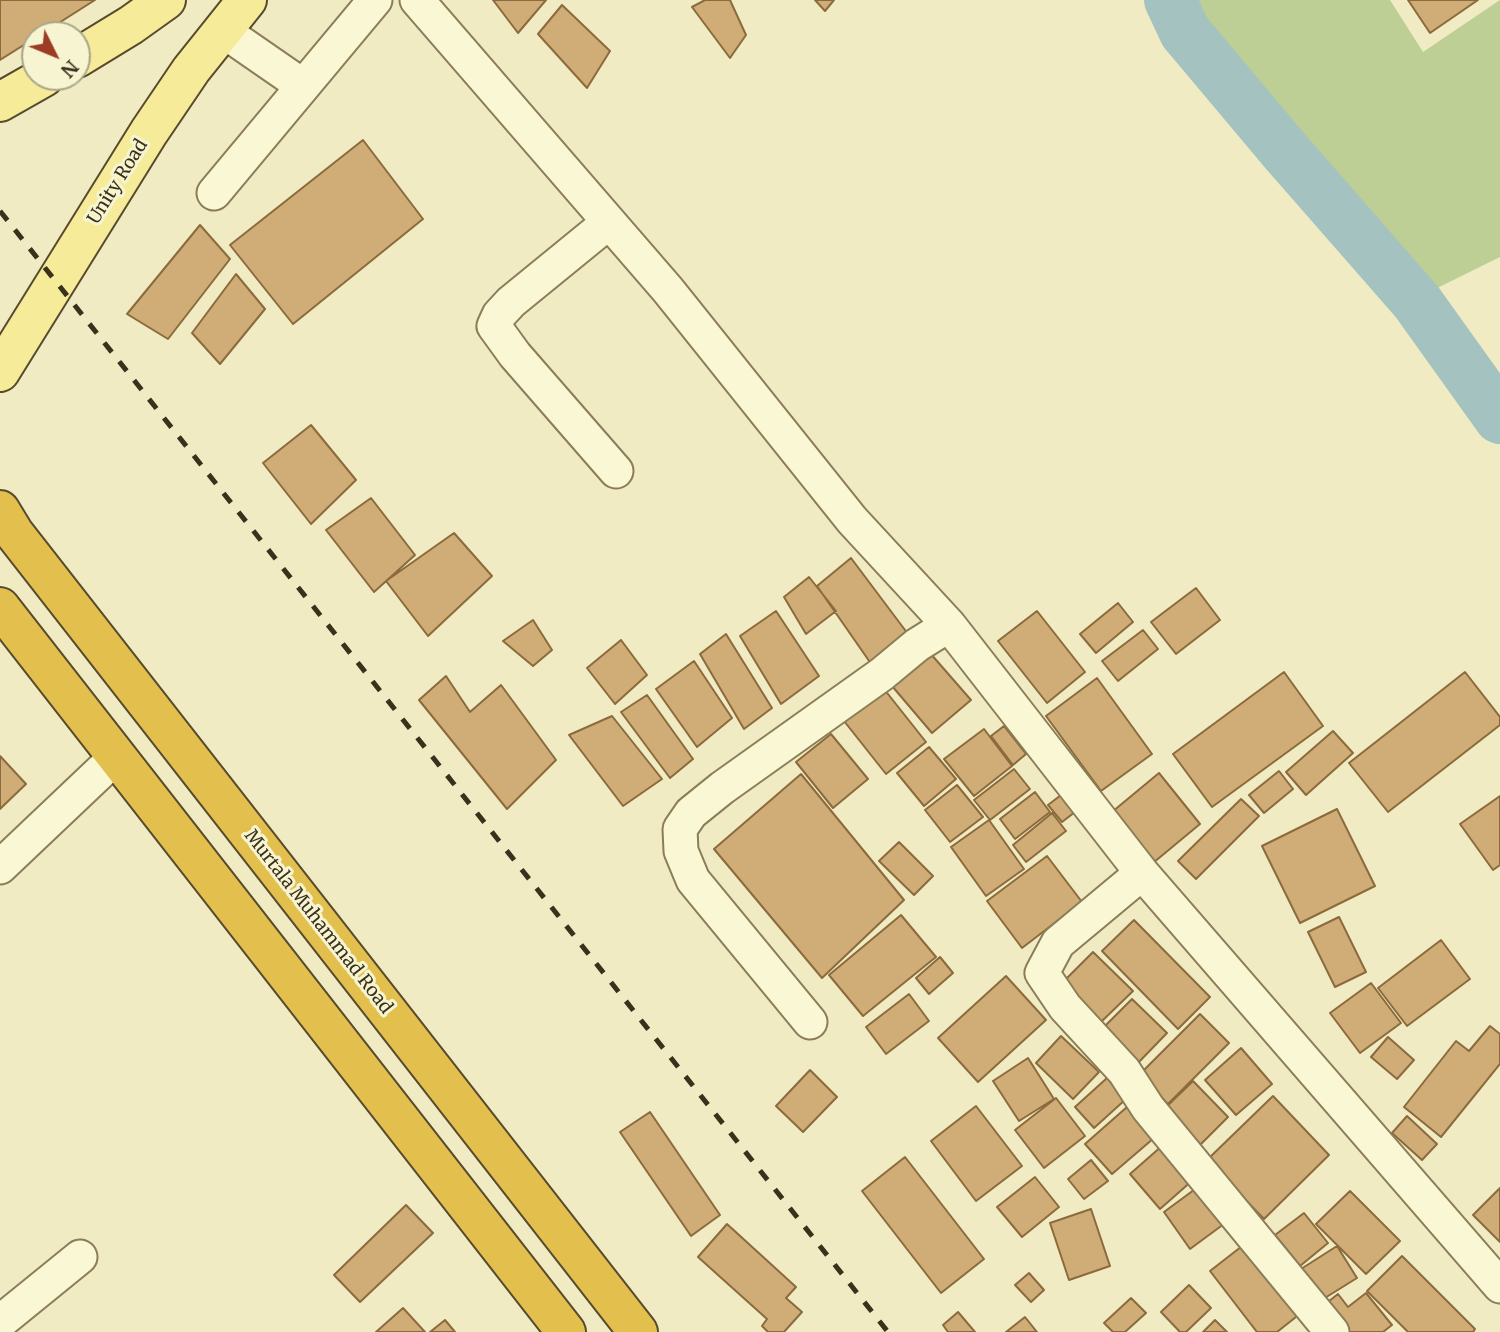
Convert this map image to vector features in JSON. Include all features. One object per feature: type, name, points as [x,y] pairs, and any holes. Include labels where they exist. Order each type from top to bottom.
[{"type":"highway","name":"Murtala Muhammad Road","points":[[0,510],[14,533],[638,1332]]},
{"type":"highway","points":[[0,607],[566,1332]]},
{"type":"main road","points":[[91,49],[166,0]]},
{"type":"main road","name":"Unity Road","points":[[0,372],[149,132],[222,30],[247,0]]},
{"type":"main road","points":[[0,102],[21,90]]},
{"type":"street","points":[[214,193],[374,0]]},
{"type":"street","points":[[416,0],[668,290],[852,520],[948,625],[1142,873],[1500,1286]]},
{"type":"street","points":[[222,30],[303,86]]},
{"type":"street","points":[[608,222],[510,302],[494,326],[515,355],[616,471]]},
{"type":"street","points":[[810,1022],[693,880],[681,851],[680,829],[691,813],[722,788],[948,625]]},
{"type":"street","points":[[0,867],[116,757]]},
{"type":"street","points":[[1142,873],[1058,943],[1042,973],[1065,1006],[1124,1070],[1148,1108],[1332,1332]]},
{"type":"street","points":[[0,1322],[80,1257]]},
{"type":"green space","points":[[1184,0],[1390,0],[1423,52],[1500,0],[1500,257],[1425,294],[1197,26]]},
{"type":"building","points":[[0,0],[95,0],[62,21],[21,21],[21,47],[0,60]]},
{"type":"building","points":[[493,0],[546,0],[518,33]]},
{"type":"building","points":[[705,0],[730,0],[746,35],[730,58],[692,7]]},
{"type":"building","points":[[815,0],[834,0],[825,11]]},
{"type":"building","points":[[1408,0],[1478,0],[1430,33]]},
{"type":"building","points":[[562,5],[610,51],[587,88],[538,34]]},
{"type":"building","points":[[363,140],[423,219],[293,324],[230,245]]},
{"type":"building","points":[[200,225],[230,259],[168,339],[127,314]]},
{"type":"building","points":[[236,274],[265,309],[220,364],[192,333]]},
{"type":"building","points":[[311,425],[356,480],[311,524],[263,463]]},
{"type":"building","points":[[371,498],[415,555],[374,592],[326,530]]},
{"type":"building","points":[[454,533],[492,576],[428,636],[386,581]]},
{"type":"building","points":[[851,558],[911,638],[874,668],[817,586]]},
{"type":"building","points":[[809,577],[836,611],[806,634],[784,597]]},
{"type":"building","points":[[1196,588],[1220,620],[1176,654],[1151,622]]},
{"type":"building","points":[[1118,603],[1133,622],[1096,653],[1080,634]]},
{"type":"building","points":[[776,611],[819,676],[781,704],[740,636]]},
{"type":"building","points":[[1037,611],[1085,672],[1047,703],[998,641]]},
{"type":"building","points":[[533,620],[552,650],[533,666],[503,641]]},
{"type":"building","points":[[1143,630],[1158,649],[1118,681],[1102,661]]},
{"type":"building","points":[[726,634],[772,708],[744,729],[700,654]]},
{"type":"building","points":[[621,640],[647,675],[615,704],[587,668]]},
{"type":"building","points":[[930,653],[971,700],[932,733],[892,686]]},
{"type":"building","points":[[694,661],[732,718],[697,747],[656,689]]},
{"type":"building","points":[[1284,672],[1323,726],[1212,807],[1173,754]]},
{"type":"building","points":[[1465,672],[1500,717],[1500,725],[1388,812],[1349,763]]},
{"type":"building","points":[[446,676],[470,712],[501,685],[556,760],[507,809],[419,700]]},
{"type":"building","points":[[1097,678],[1152,754],[1101,791],[1046,716]]},
{"type":"building","points":[[884,689],[926,742],[886,774],[844,721]]},
{"type":"building","points":[[647,695],[693,759],[670,778],[621,712]]},
{"type":"building","points":[[612,716],[662,779],[623,806],[569,735]]},
{"type":"building","points":[[1004,726],[1026,754],[1013,765],[991,736]]},
{"type":"building","points":[[984,729],[1012,766],[974,796],[944,759]]},
{"type":"building","points":[[1333,731],[1353,753],[1306,795],[1286,772]]},
{"type":"building","points":[[831,734],[868,779],[833,808],[796,762]]},
{"type":"building","points":[[929,747],[956,779],[924,806],[897,773]]},
{"type":"building","points":[[0,756],[26,784],[0,809]]},
{"type":"building","points":[[1014,769],[1030,789],[990,820],[974,800]]},
{"type":"building","points":[[1279,771],[1293,789],[1264,813],[1249,795]]},
{"type":"building","points":[[1159,773],[1200,824],[1153,863],[1112,812]]},
{"type":"building","points":[[801,774],[904,900],[822,978],[714,849]]},
{"type":"building","points":[[957,785],[983,817],[950,842],[925,810]]},
{"type":"building","points":[[1035,792],[1050,812],[1015,839],[1000,819]]},
{"type":"building","points":[[1061,795],[1075,812],[1062,822],[1048,805]]},
{"type":"building","points":[[1500,796],[1500,865],[1493,870],[1460,824]]},
{"type":"building","points":[[1241,799],[1259,816],[1196,879],[1178,861]]},
{"type":"building","points":[[1337,809],[1375,886],[1300,923],[1262,846]]},
{"type":"building","points":[[1052,813],[1066,831],[1026,862],[1013,845]]},
{"type":"building","points":[[989,820],[1024,869],[986,896],[951,847]]},
{"type":"building","points":[[899,842],[933,876],[914,895],[879,861]]},
{"type":"building","points":[[1047,856],[1082,902],[1022,948],[987,901]]},
{"type":"building","points":[[901,915],[936,957],[863,1016],[829,975]]},
{"type":"building","points":[[1339,917],[1366,972],[1335,987],[1308,932]]},
{"type":"building","points":[[1134,920],[1210,997],[1178,1029],[1102,951]]},
{"type":"building","points":[[1441,940],[1470,979],[1407,1026],[1378,988]]},
{"type":"building","points":[[1093,952],[1133,991],[1101,1022],[1062,983]]},
{"type":"building","points":[[940,957],[953,973],[929,994],[916,978]]},
{"type":"building","points":[[1006,976],[1046,1020],[978,1082],[938,1038]]},
{"type":"building","points":[[1371,983],[1401,1023],[1360,1053],[1330,1013]]},
{"type":"building","points":[[909,994],[929,1021],[886,1054],[866,1027]]},
{"type":"building","points":[[1132,999],[1167,1033],[1136,1065],[1101,1030]]},
{"type":"building","points":[[1200,1014],[1229,1043],[1168,1104],[1139,1075]]},
{"type":"building","points":[[1490,1026],[1500,1034],[1500,1064],[1441,1137],[1404,1107],[1456,1041],[1469,1051]]},
{"type":"building","points":[[1061,1036],[1099,1072],[1073,1099],[1036,1063]]},
{"type":"building","points":[[1388,1037],[1414,1060],[1397,1079],[1371,1057]]},
{"type":"building","points":[[1241,1048],[1272,1084],[1236,1115],[1205,1080]]},
{"type":"building","points":[[1028,1058],[1054,1099],[1019,1121],[993,1081]]},
{"type":"building","points":[[810,1070],[837,1097],[803,1132],[776,1106]]},
{"type":"building","points":[[1107,1078],[1126,1099],[1094,1128],[1075,1107]]},
{"type":"building","points":[[1193,1081],[1228,1117],[1197,1148],[1162,1111]]},
{"type":"building","points":[[1273,1096],[1329,1155],[1264,1219],[1207,1160]]},
{"type":"building","points":[[1056,1098],[1085,1136],[1044,1168],[1015,1130]]},
{"type":"building","points":[[976,1106],[1022,1166],[976,1201],[931,1141]]},
{"type":"building","points":[[1127,1107],[1154,1138],[1112,1174],[1085,1144]]},
{"type":"building","points":[[650,1112],[720,1215],[691,1236],[620,1132]]},
{"type":"building","points":[[1407,1116],[1437,1144],[1422,1160],[1392,1133]]},
{"type":"building","points":[[1163,1145],[1194,1179],[1160,1209],[1130,1174]]},
{"type":"building","points":[[905,1157],[984,1259],[941,1293],[862,1191]]},
{"type":"building","points":[[1091,1160],[1108,1181],[1084,1199],[1068,1179]]},
{"type":"building","points":[[1035,1177],[1059,1207],[1022,1237],[997,1207]]},
{"type":"building","points":[[1202,1184],[1228,1221],[1190,1249],[1164,1212]]},
{"type":"building","points":[[1500,1188],[1500,1242],[1473,1215]]},
{"type":"building","points":[[1350,1191],[1400,1241],[1366,1274],[1316,1224]]},
{"type":"building","points":[[406,1205],[433,1233],[360,1302],[334,1275]]},
{"type":"building","points":[[1091,1209],[1110,1266],[1069,1280],[1050,1223]]},
{"type":"building","points":[[1304,1213],[1328,1243],[1300,1266],[1275,1235]]},
{"type":"building","points":[[727,1224],[796,1287],[786,1298],[802,1312],[784,1332],[768,1332],[762,1326],[767,1319],[698,1257]]},
{"type":"building","points":[[1246,1243],[1301,1313],[1277,1332],[1257,1332],[1210,1271]]},
{"type":"building","points":[[1337,1246],[1357,1278],[1320,1301],[1301,1269]]},
{"type":"building","points":[[1402,1256],[1475,1329],[1473,1332],[1408,1332],[1367,1291]]},
{"type":"building","points":[[1029,1273],[1044,1290],[1031,1302],[1015,1285]]},
{"type":"building","points":[[1189,1285],[1211,1308],[1186,1332],[1180,1332],[1161,1312]]},
{"type":"building","points":[[1366,1293],[1392,1325],[1383,1332],[1346,1332],[1324,1305],[1338,1294],[1348,1307]]},
{"type":"building","points":[[1131,1298],[1146,1313],[1125,1332],[1113,1332],[1104,1323]]},
{"type":"building","points":[[403,1308],[425,1332],[376,1332]]},
{"type":"building","points":[[958,1312],[975,1332],[948,1332],[943,1325]]},
{"type":"building","points":[[1025,1317],[1037,1332],[1006,1332]]},
{"type":"building","points":[[445,1320],[455,1332],[430,1332]]},
{"type":"building","points":[[1215,1320],[1227,1332],[1203,1332]]},
{"type":"waterway","points":[[1170,0],[1185,32],[1417,302],[1500,418]]},
{"type":"railway","points":[[0,211],[888,1332]]}]
